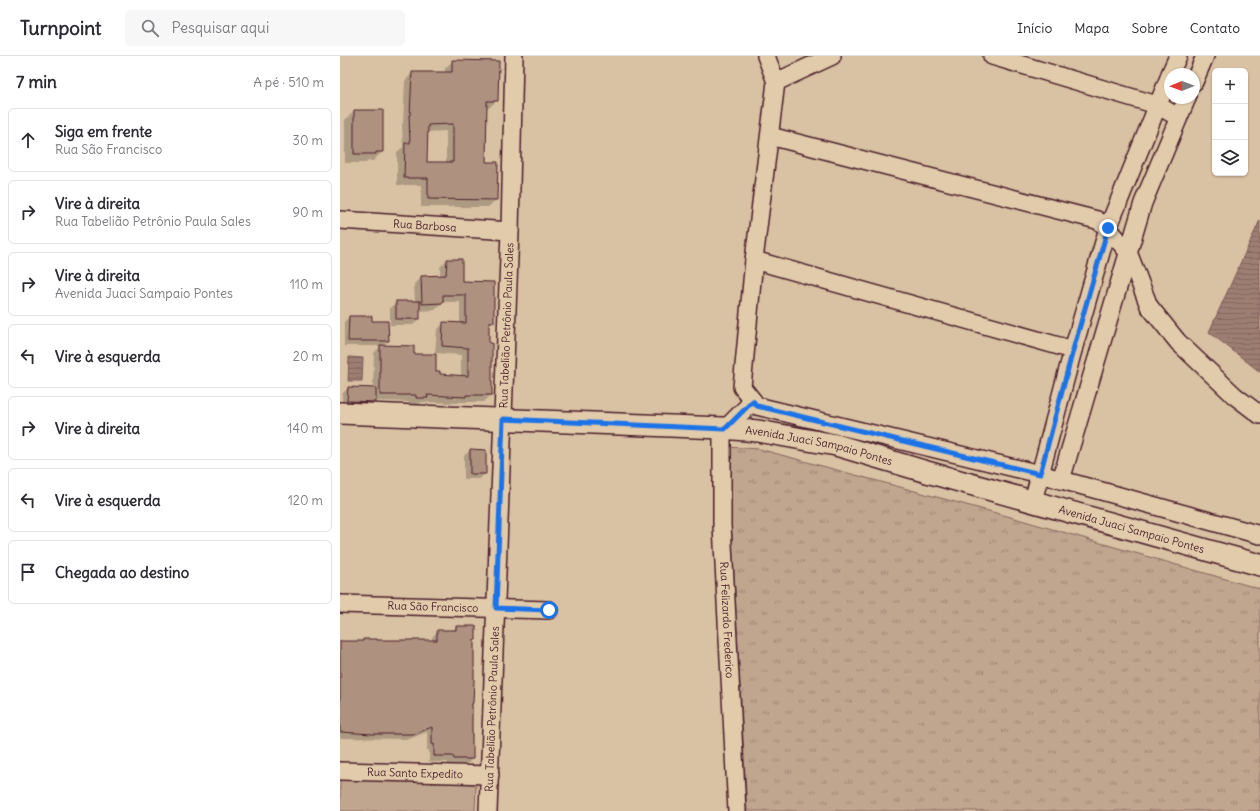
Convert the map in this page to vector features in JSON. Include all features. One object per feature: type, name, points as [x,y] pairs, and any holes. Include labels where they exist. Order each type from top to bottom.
[{"type":"main road","name":"Avenida Juaci Sampaio Pontes","points":[[340,413],[723,428],[758,431],[836,445],[1260,565]]},
{"type":"street","name":"Rua Tabelião Petrônio Paula Sales","points":[[488,811],[510,231],[514,56]]},
{"type":"street","points":[[766,56],[776,82],[754,260],[742,387],[757,406],[1040,474],[1260,535]]},
{"type":"street","points":[[776,82],[832,56]]},
{"type":"street","points":[[992,56],[1157,105],[1178,117]]},
{"type":"street","points":[[1173,68],[1178,56]]},
{"type":"street","points":[[1200,68],[1205,56]]},
{"type":"street","points":[[1033,501],[1073,350],[1108,228],[1164,89]]},
{"type":"street","points":[[1061,480],[1143,203],[1184,104]]},
{"type":"street","points":[[770,136],[1096,220],[1108,228],[1128,252],[1149,306],[1178,342],[1235,396],[1260,415]]},
{"type":"street","name":"Rua Barbosa","points":[[340,220],[510,231]]},
{"type":"street","points":[[754,260],[1073,350]]},
{"type":"street","points":[[723,428],[753,401]]},
{"type":"street","name":"Rua Felizardo Frederico","points":[[723,428],[722,525],[737,811]]},
{"type":"street","name":"Rua São Francisco","points":[[340,604],[549,610]]},
{"type":"street","name":"Rua Santo Expedito","points":[[340,771],[490,775]]},
{"type":"green space","points":[[727,447],[759,449],[1007,516],[1260,589],[1260,811],[747,811]]},
{"type":"green space","points":[[340,779],[476,784],[475,811],[340,811]]},
{"type":"shaded area","points":[[1260,220],[1260,372],[1209,332]]},
{"type":"shaded area","points":[[349,357],[363,358],[362,381],[348,381]]},
{"type":"building","points":[[452,60],[499,61],[498,101],[487,101],[486,162],[498,162],[497,200],[428,199],[428,178],[404,178],[405,143],[410,143],[409,115],[412,72],[452,72]],"holes":[[[453,124],[453,162],[427,162],[428,125]]]},
{"type":"building","points":[[354,110],[383,110],[383,152],[376,152],[376,154],[354,154]]},
{"type":"building","points":[[447,259],[462,259],[462,281],[494,282],[494,322],[489,322],[489,343],[492,343],[492,395],[466,395],[466,397],[427,395],[428,398],[416,398],[416,395],[380,395],[380,345],[414,346],[414,354],[436,354],[436,371],[440,371],[440,374],[468,376],[468,348],[442,346],[443,322],[466,323],[466,295],[443,295],[443,303],[422,304],[421,276],[446,275]]},
{"type":"building","points":[[396,301],[420,301],[420,319],[396,319]]},
{"type":"building","points":[[349,316],[372,316],[372,321],[388,321],[389,341],[348,341]]},
{"type":"building","points":[[348,387],[376,388],[376,402],[347,401]]},
{"type":"building","points":[[470,449],[486,450],[486,474],[470,474]]},
{"type":"building","points":[[456,626],[476,626],[476,640],[474,640],[474,680],[472,703],[473,759],[454,759],[453,756],[434,756],[432,727],[415,734],[340,732],[340,641],[363,641],[363,639],[437,640],[437,630],[456,630]]},
{"type":"route","points":[[549,610],[496,608],[503,419],[725,429],[753,401],[757,406],[1040,474],[1073,350],[1108,228]]}]
